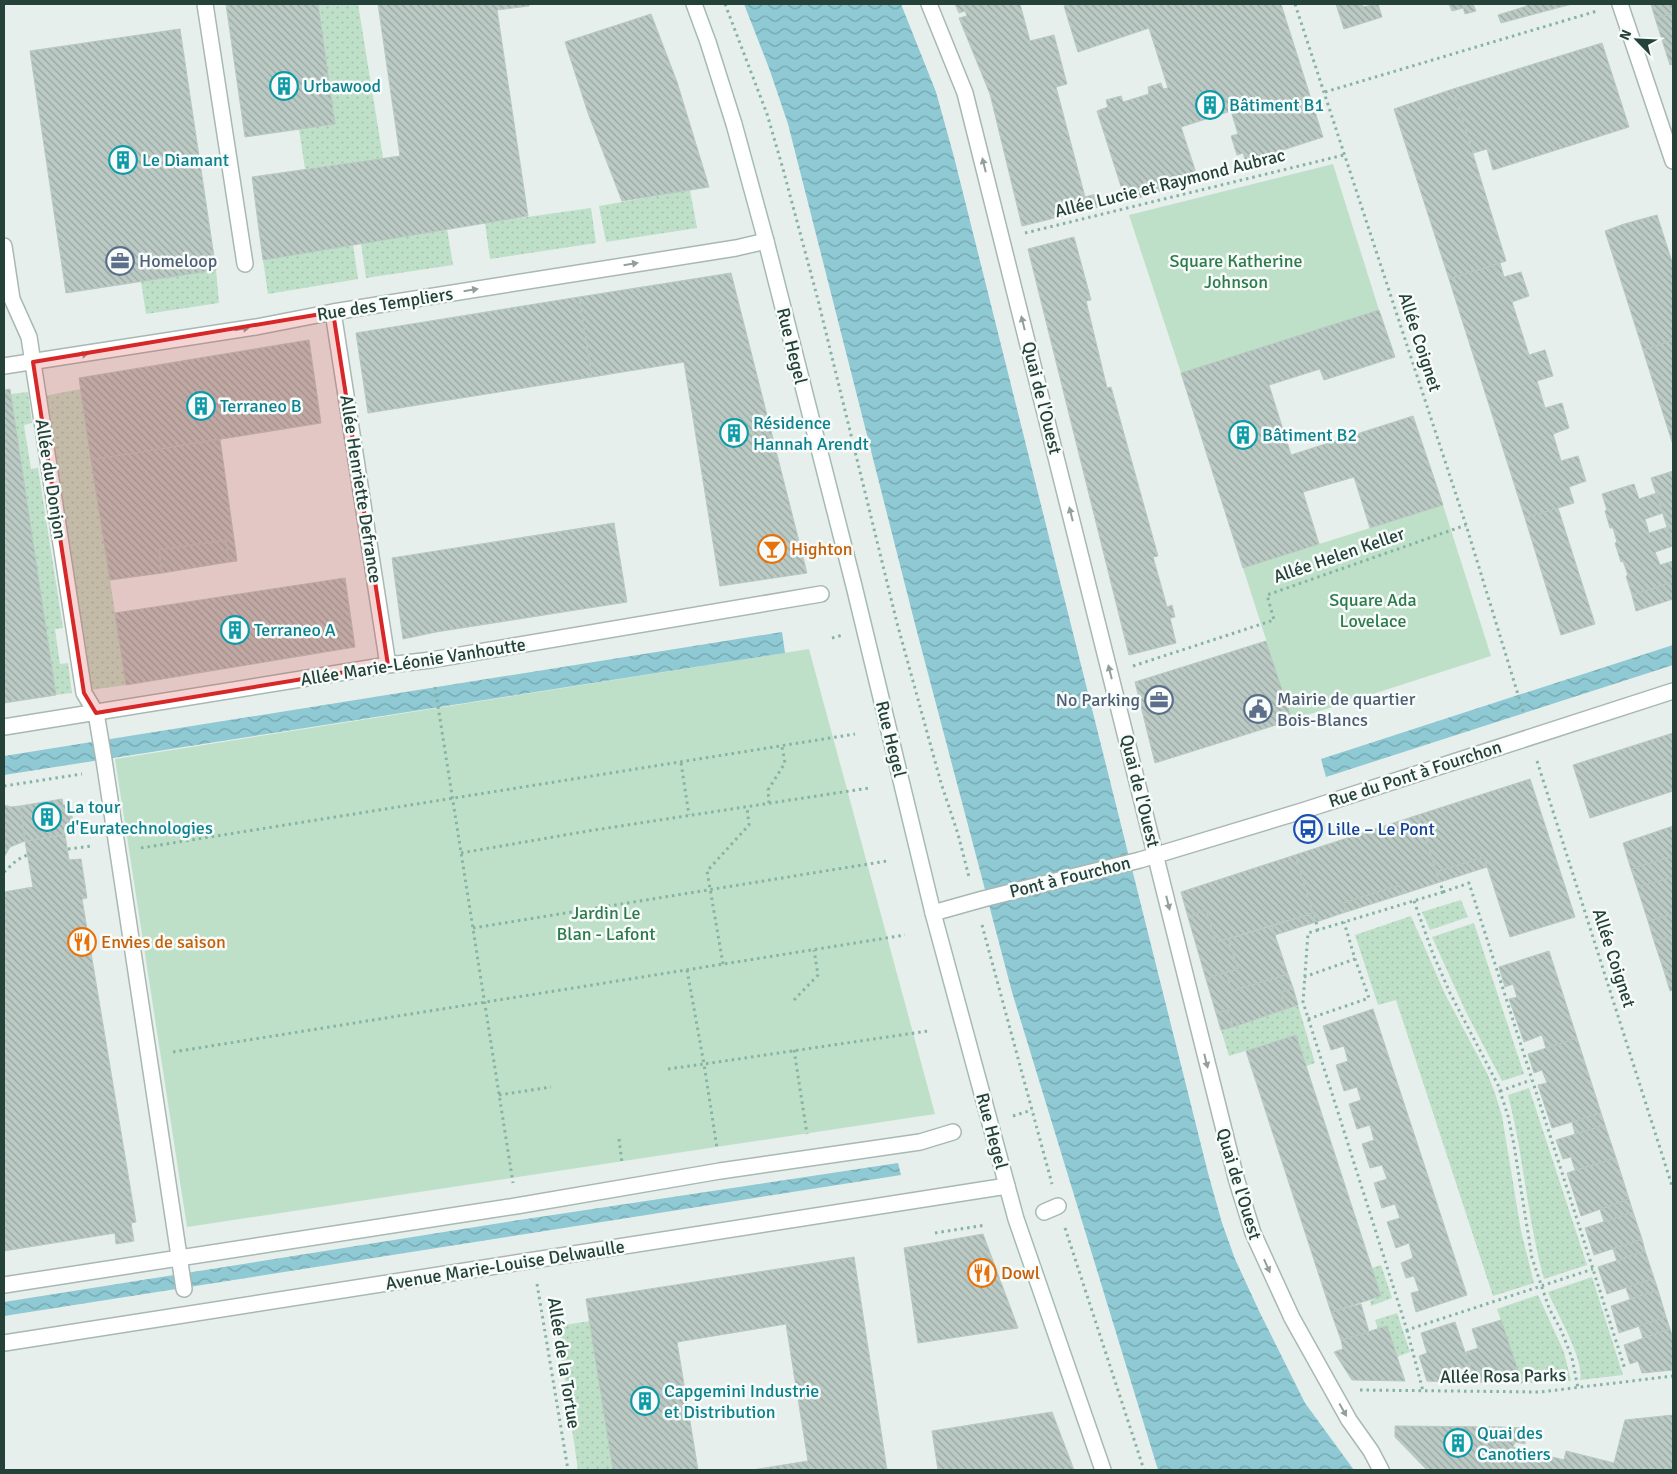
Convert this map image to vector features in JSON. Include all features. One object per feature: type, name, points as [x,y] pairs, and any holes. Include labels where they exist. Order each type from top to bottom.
[{"type":"street","points":[[205,4],[245,264]]},
{"type":"street","name":"Rue Hegel","points":[[694,4],[734,124],[766,241],[854,586],[933,913],[1016,1219],[1103,1470]]},
{"type":"street","name":"Quai de l'Ouest","points":[[929,4],[965,93],[1156,855],[1220,1119],[1250,1224],[1264,1261],[1292,1318],[1349,1420],[1382,1470]]},
{"type":"street","points":[[1620,4],[1673,161]]},
{"type":"street","name":"Rue des Templiers","points":[[4,366],[256,327],[333,312],[727,249],[766,241]]},
{"type":"street","name":"Allée du Donjon","points":[[4,246],[12,299],[29,337],[84,693],[96,713]]},
{"type":"street","name":"Allée Henriette Defrance","points":[[333,312],[388,665]]},
{"type":"street","name":"Allée Marie-Léonie Vanhoutte","points":[[4,728],[388,665],[431,660],[821,594]]},
{"type":"street","name":"Rue du Pont à Fourchon","points":[[1156,855],[1302,811],[1673,690]]},
{"type":"street","points":[[96,713],[150,1055],[183,1281]]},
{"type":"street","name":"Pont à Fourchon","points":[[933,913],[1156,855]]},
{"type":"street","points":[[4,1285],[516,1206],[720,1170],[920,1142],[953,1132]]},
{"type":"street","name":"Avenue Marie-Louise Delwaulle","points":[[4,1343],[1007,1186]]},
{"type":"path","points":[[725,4],[770,123],[818,300],[899,632],[941,783],[958,834]]},
{"type":"path","name":"Allée Coignet","points":[[1295,4],[1466,525],[1516,690]]},
{"type":"path","points":[[1325,92],[1620,4]]},
{"type":"path","name":"Allée Lucie et Raymond Aubrac","points":[[1002,238],[1344,155]]},
{"type":"path","name":"Allée Helen Keller","points":[[1111,675],[1274,620],[1266,595],[1466,525]]},
{"type":"path","points":[[435,687],[516,1206]]},
{"type":"path","points":[[140,848],[855,734]]},
{"type":"path","name":"Allée Coignet","points":[[1530,736],[1673,1189]]},
{"type":"path","points":[[769,803],[768,790],[785,763],[782,746]]},
{"type":"path","points":[[681,763],[689,815]]},
{"type":"path","points":[[4,786],[105,766]]},
{"type":"path","points":[[461,853],[689,815],[869,788]]},
{"type":"path","points":[[722,964],[707,871],[749,825],[746,807]]},
{"type":"path","points":[[4,872],[16,860],[27,855]]},
{"type":"path","points":[[473,928],[887,861]]},
{"type":"path","points":[[1440,882],[1443,892]]},
{"type":"path","points":[[1423,1391],[1407,1330],[1303,1002],[1304,977],[1308,933],[1469,883],[1625,1369]]},
{"type":"path","points":[[1414,901],[1433,954],[1450,993],[1500,1091],[1514,1145],[1532,1258],[1549,1308],[1561,1330],[1572,1358],[1578,1388]]},
{"type":"path","points":[[1316,922],[1318,930]]},
{"type":"path","points":[[1308,1018],[1369,998],[1344,922]]},
{"type":"path","points":[[150,1055],[904,935]]},
{"type":"path","points":[[794,1000],[818,975],[814,950]]},
{"type":"path","points":[[1304,977],[1355,959]]},
{"type":"path","points":[[994,968],[1051,1209],[1144,1470]]},
{"type":"path","points":[[687,970],[720,1170]]},
{"type":"path","points":[[668,1069],[928,1031]]},
{"type":"path","points":[[794,1050],[812,1158]]},
{"type":"path","points":[[1500,1091],[1531,1080]]},
{"type":"path","points":[[499,1095],[550,1087]]},
{"type":"path","points":[[935,1233],[986,1225]]},
{"type":"path","name":"Allée de la Tortue","points":[[533,1260],[568,1470]]},
{"type":"path","points":[[1407,1330],[1593,1269]]},
{"type":"path","name":"Allée Rosa Parks","points":[[1332,1389],[1540,1392],[1673,1376]]},
{"type":"highlighted area","points":[[333,312],[388,665],[96,713],[84,693],[33,362]]},
{"type":"green space","points":[[318,4],[358,4],[383,158],[305,169],[299,129],[335,124]]},
{"type":"green space","name":"Square Katherine Johnson","points":[[1333,164],[1379,310],[1181,373],[1129,215]]},
{"type":"green space","points":[[690,190],[697,228],[606,242],[599,206]]},
{"type":"green space","points":[[591,208],[596,243],[490,259],[485,223]]},
{"type":"green space","points":[[447,229],[453,265],[366,278],[361,243]]},
{"type":"green space","points":[[353,244],[358,279],[268,294],[263,260]]},
{"type":"green space","points":[[216,270],[219,303],[146,314],[141,281]]},
{"type":"green space","points":[[81,389],[126,685],[90,690],[44,396]]},
{"type":"green space","points":[[28,392],[32,423],[24,425],[31,469],[38,468],[63,628],[55,629],[60,664],[68,663],[72,693],[56,695],[11,394]]},
{"type":"green space","name":"Square Ada Lovelace","points":[[1443,505],[1491,656],[1292,720],[1243,568]]},
{"type":"green space","name":"Jardin Le Blan - Lafont","points":[[809,649],[935,1114],[187,1227],[115,759]]},
{"type":"green space","points":[[1461,900],[1468,917],[1430,930],[1422,912]]},
{"type":"green space","points":[[1411,916],[1445,994],[1488,1075],[1502,1116],[1521,1231],[1534,1283],[1493,1296],[1396,1000],[1378,1005],[1355,935]]},
{"type":"green space","points":[[1474,923],[1524,1074],[1502,1081],[1466,1012],[1432,937]]},
{"type":"green space","points":[[1298,1005],[1315,1063],[1306,1066],[1296,1035],[1229,1056],[1221,1030]]},
{"type":"green space","points":[[1529,1088],[1587,1265],[1544,1279],[1533,1233],[1518,1141],[1508,1095]]},
{"type":"green space","points":[[1381,1265],[1392,1298],[1371,1306],[1370,1301],[1381,1296],[1372,1268]]},
{"type":"green space","points":[[1592,1277],[1623,1375],[1580,1380],[1580,1371],[1574,1349],[1548,1292]]},
{"type":"green space","points":[[1538,1295],[1564,1352],[1571,1381],[1522,1383],[1497,1309]]},
{"type":"green space","points":[[1397,1313],[1410,1352],[1397,1357],[1387,1326],[1378,1329],[1375,1320]]},
{"type":"green space","points":[[590,1321],[613,1470],[578,1470],[557,1326]]},
{"type":"water","points":[[744,4],[901,4],[936,92],[954,157],[1222,1223],[1235,1259],[1305,1403],[1354,1470],[1158,1470],[1012,992],[916,628],[788,124]]},
{"type":"water","points":[[782,632],[785,653],[4,775],[4,756]]},
{"type":"water","points":[[1673,645],[1673,665],[1326,777],[1321,759]]},
{"type":"water","points":[[898,1163],[901,1175],[4,1316],[4,1302],[526,1219]]},
{"type":"building","name":"Urbawood","points":[[226,4],[318,4],[335,124],[245,137]]},
{"type":"building","points":[[378,4],[529,4],[529,6],[497,10],[528,216],[263,260],[252,177],[400,156]]},
{"type":"building","points":[[955,4],[1020,4],[1030,41],[1054,35],[1067,84],[1056,87],[1085,197],[1096,194],[1099,207],[1022,226],[990,94],[959,18],[967,16],[965,11],[959,13]]},
{"type":"building","name":"Bâtiment B1","points":[[1070,4],[1281,4],[1323,137],[1246,162],[1243,153],[1237,155],[1231,136],[1238,134],[1231,111],[1181,127],[1198,179],[1126,202],[1097,111],[1108,107],[1106,100],[1121,96],[1123,102],[1149,94],[1148,87],[1161,83],[1163,89],[1168,88],[1149,28],[1078,52],[1064,6]]},
{"type":"building","points":[[1336,4],[1362,4],[1363,7],[1378,4],[1382,17],[1344,29]]},
{"type":"building","points":[[1449,4],[1462,4],[1463,8],[1452,11]]},
{"type":"building","points":[[1462,4],[1473,4],[1476,11],[1465,14]]},
{"type":"building","points":[[1526,4],[1572,4],[1501,23],[1498,15],[1527,6]]},
{"type":"building","points":[[1651,4],[1673,4],[1673,13],[1655,18]]},
{"type":"building","points":[[1673,13],[1673,64],[1670,65],[1655,18]]},
{"type":"building","points":[[651,14],[677,82],[709,187],[622,201],[588,113],[565,42]]},
{"type":"building","name":"Le Diamant","points":[[180,29],[216,270],[66,293],[30,51]]},
{"type":"building","points":[[1602,43],[1629,127],[1493,170],[1487,149],[1473,153],[1453,89]]},
{"type":"building","points":[[1453,89],[1506,261],[1449,279],[1394,109]]},
{"type":"building","points":[[1657,215],[1673,265],[1673,340],[1643,350],[1605,231]]},
{"type":"building","points":[[1074,237],[1091,300],[1086,301],[1107,388],[1111,387],[1158,556],[1153,557],[1167,607],[1172,605],[1175,617],[1170,618],[1176,643],[1129,655],[1028,249]]},
{"type":"building","points":[[1500,263],[1504,277],[1521,272],[1529,296],[1512,302],[1529,355],[1545,350],[1553,376],[1537,381],[1545,408],[1562,403],[1569,428],[1553,434],[1561,461],[1578,456],[1586,481],[1569,487],[1574,503],[1525,518],[1449,279]]},
{"type":"building","name":"Résidence Hannah Arendt","points":[[731,273],[807,573],[720,586],[684,362],[592,377],[579,297]]},
{"type":"building","points":[[579,297],[592,377],[368,413],[356,333]]},
{"type":"building","name":"Bâtiment B2","points":[[1379,310],[1395,357],[1324,380],[1320,369],[1269,385],[1291,455],[1413,416],[1443,505],[1370,528],[1354,477],[1303,492],[1319,544],[1243,568],[1181,373]]},
{"type":"building","name":"Terraneo B","points":[[309,340],[321,423],[91,460],[79,378]]},
{"type":"building","points":[[1673,340],[1673,445],[1643,350]]},
{"type":"building","points":[[10,389],[56,695],[4,703],[4,390]]},
{"type":"building","points":[[220,439],[237,561],[229,562],[226,540],[159,550],[162,573],[110,580],[91,460]]},
{"type":"building","points":[[1673,471],[1673,545],[1651,478]]},
{"type":"building","points":[[1634,484],[1639,499],[1657,493],[1663,513],[1645,519],[1649,533],[1668,527],[1673,546],[1655,552],[1660,565],[1673,561],[1673,582],[1632,595],[1626,576],[1628,575],[1623,561],[1621,562],[1615,543],[1617,542],[1613,528],[1610,528],[1602,494]]},
{"type":"building","points":[[1558,508],[1595,624],[1561,635],[1525,518]]},
{"type":"building","points":[[614,523],[627,602],[436,632],[403,639],[392,558]]},
{"type":"building","points":[[226,540],[229,562],[162,573],[159,550]]},
{"type":"building","name":"Terraneo A","points":[[345,578],[355,647],[126,685],[115,613]]},
{"type":"building","points":[[1673,582],[1673,599],[1636,611],[1632,595]]},
{"type":"building","points":[[1266,641],[1292,720],[1155,763],[1135,682]]},
{"type":"building","points":[[1673,733],[1673,791],[1590,818],[1573,765]]},
{"type":"building","points":[[1530,779],[1575,917],[1510,937],[1484,857],[1436,872],[1418,815]]},
{"type":"building","name":"La tour d'Euratechnologies","points":[[62,799],[63,805],[70,805],[74,827],[67,828],[68,834],[25,841],[20,806]]},
{"type":"building","points":[[4,805],[11,807],[20,806],[25,841],[10,847],[4,857]]},
{"type":"building","points":[[1418,815],[1440,882],[1403,894],[1400,885],[1343,903],[1346,912],[1316,922],[1295,855]]},
{"type":"building","points":[[1673,826],[1673,856],[1631,869],[1623,843]]},
{"type":"building","points":[[65,835],[69,860],[81,859],[87,898],[82,899],[136,1222],[131,1223],[134,1241],[116,1244],[115,1233],[4,1251],[4,892],[33,887],[25,841]]},
{"type":"building","points":[[1295,855],[1313,913],[1216,942],[1206,910],[1188,917],[1181,892]]},
{"type":"building","points":[[1673,856],[1673,877],[1637,887],[1631,869]]},
{"type":"building","points":[[1484,857],[1487,867],[1440,882],[1436,872]]},
{"type":"building","points":[[1673,877],[1673,914],[1648,921],[1637,887]]},
{"type":"building","points":[[1400,885],[1403,894],[1346,912],[1343,903]]},
{"type":"building","points":[[1206,910],[1216,942],[1228,939],[1238,969],[1206,979],[1188,917]]},
{"type":"building","points":[[1313,913],[1316,922],[1275,935],[1272,926]]},
{"type":"building","points":[[1673,914],[1673,936],[1654,941],[1648,921]]},
{"type":"building","points":[[1272,926],[1288,974],[1232,991],[1226,972],[1238,969],[1228,939]]},
{"type":"building","points":[[1673,936],[1673,968],[1664,971],[1654,941]]},
{"type":"building","points":[[1549,951],[1577,1038],[1546,1048],[1542,1035],[1524,1042],[1509,999],[1517,997],[1513,984],[1505,987],[1499,967]]},
{"type":"building","points":[[1673,968],[1673,990],[1670,991],[1664,971]]},
{"type":"building","points":[[1226,972],[1232,991],[1288,974],[1293,988],[1281,992],[1286,1009],[1233,1027],[1228,1010],[1216,1013],[1206,979]]},
{"type":"building","points":[[1293,988],[1298,1005],[1286,1009],[1281,992]]},
{"type":"building","points":[[1373,1009],[1467,1295],[1416,1312],[1411,1293],[1419,1291],[1414,1276],[1406,1278],[1401,1263],[1413,1258],[1409,1243],[1396,1248],[1387,1222],[1400,1218],[1395,1204],[1382,1208],[1374,1183],[1387,1179],[1382,1165],[1370,1168],[1362,1144],[1374,1140],[1370,1125],[1357,1129],[1349,1104],[1361,1100],[1357,1087],[1344,1091],[1336,1065],[1348,1061],[1344,1046],[1331,1050],[1323,1026]]},
{"type":"building","points":[[1228,1010],[1233,1027],[1221,1030],[1216,1013]]},
{"type":"building","points":[[1296,1035],[1381,1296],[1331,1312],[1246,1051]]},
{"type":"building","points":[[1577,1038],[1601,1113],[1552,1128],[1538,1085],[1547,1083],[1542,1070],[1534,1073],[1528,1054]]},
{"type":"building","points":[[1601,1113],[1605,1125],[1575,1134],[1572,1122]]},
{"type":"building","points":[[1605,1125],[1616,1158],[1575,1170],[1571,1157],[1563,1159],[1556,1140]]},
{"type":"building","points":[[1616,1158],[1629,1199],[1581,1216],[1567,1173]]},
{"type":"building","points":[[1629,1199],[1633,1212],[1604,1222],[1600,1209]]},
{"type":"building","points":[[1633,1212],[1642,1239],[1594,1255],[1585,1228]]},
{"type":"building","points":[[983,1234],[1018,1328],[918,1343],[904,1248]]},
{"type":"building","points":[[1642,1239],[1645,1251],[1617,1261],[1613,1249]]},
{"type":"building","points":[[1645,1251],[1654,1278],[1607,1294],[1598,1267]]},
{"type":"building","name":"Capgemini Industrie et Distribution","points":[[854,1257],[887,1470],[752,1470],[808,1461],[786,1324],[677,1342],[698,1470],[613,1470],[586,1299]]},
{"type":"building","points":[[1654,1278],[1658,1290],[1630,1299],[1626,1288]]},
{"type":"building","points":[[1658,1290],[1666,1317],[1619,1333],[1611,1306]]},
{"type":"building","points":[[1361,1304],[1369,1332],[1341,1340],[1331,1312]]},
{"type":"building","points":[[1666,1317],[1670,1329],[1643,1338],[1639,1326]]},
{"type":"building","points":[[1501,1320],[1522,1383],[1475,1382],[1466,1352],[1478,1348],[1472,1329]]},
{"type":"building","points":[[1455,1322],[1475,1382],[1471,1382],[1466,1367],[1445,1373],[1447,1382],[1427,1381],[1419,1356],[1427,1353],[1421,1333]]},
{"type":"building","points":[[1387,1326],[1405,1381],[1352,1380],[1334,1352],[1343,1349],[1341,1340]]},
{"type":"building","points":[[1670,1329],[1673,1338],[1673,1370],[1642,1373],[1638,1361],[1630,1364],[1624,1345]]},
{"type":"building","points":[[1052,1412],[1074,1470],[938,1470],[932,1431]]},
{"type":"building","name":"Quai des Canotiers","points":[[1673,1415],[1673,1470],[1427,1470],[1395,1437],[1395,1426],[1525,1428],[1525,1444],[1515,1442],[1513,1447],[1564,1460],[1566,1451],[1614,1463],[1625,1420]]},
{"type":"place","name":"Urbawood","points":[[284,86]]},
{"type":"place","name":"Bâtiment B1","points":[[1210,105]]},
{"type":"place","name":"Le Diamant","points":[[123,160]]},
{"type":"place","name":"Homeloop","points":[[120,261]]},
{"type":"place","name":"Terraneo B","points":[[201,406]]},
{"type":"place","name":"Résidence Hannah Arendt","points":[[734,433]]},
{"type":"place","name":"Bâtiment B2","points":[[1243,435]]},
{"type":"place","name":"Highton","points":[[772,549]]},
{"type":"place","name":"Terraneo A","points":[[235,630]]},
{"type":"place","name":"No Parking","points":[[1159,700]]},
{"type":"place","name":"Mairie de quartier Bois-Blancs","points":[[1258,709]]},
{"type":"place","name":"La tour d'Euratechnologies","points":[[47,817]]},
{"type":"place","name":"Lille – Le Pont","points":[[1308,829]]},
{"type":"place","name":"Envies de saison","points":[[82,942]]},
{"type":"place","name":"Dowl","points":[[982,1273]]},
{"type":"place","name":"Capgemini Industrie et Distribution","points":[[645,1401]]},
{"type":"place","name":"Quai des Canotiers","points":[[1458,1443]]}]
